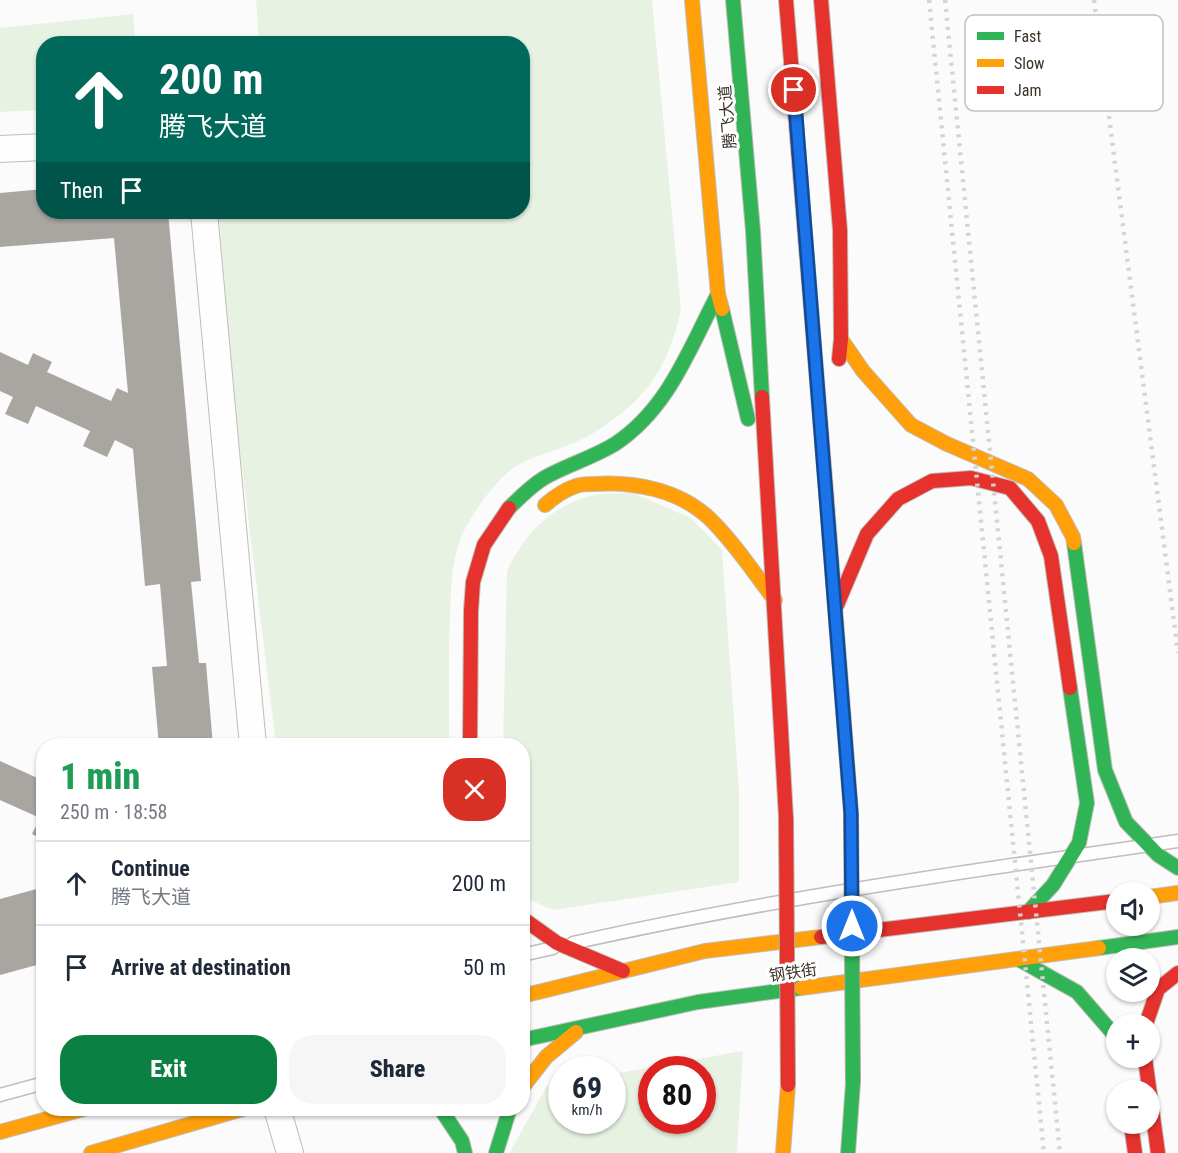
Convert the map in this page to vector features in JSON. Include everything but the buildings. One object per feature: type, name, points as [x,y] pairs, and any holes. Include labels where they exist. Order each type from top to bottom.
[{"type":"main road","points":[[692,0],[718,294],[767,497],[775,600],[786,818],[788,1085],[783,1153]]},
{"type":"main road","name":"腾飞大道","points":[[733,0],[753,231],[767,497]]},
{"type":"main road","points":[[786,0],[808,248],[851,813],[853,1083],[850,1150]]},
{"type":"main road","points":[[821,0],[840,230],[841,339],[837,374]]},
{"type":"main road","points":[[470,738],[473,592],[475,572],[483,547],[495,526],[513,505],[541,480],[596,454],[629,435],[657,406],[688,358],[704,318],[718,294]]},
{"type":"main road","points":[[841,339],[863,371],[911,425],[947,444],[1028,479],[1056,505],[1073,537],[1105,770],[1126,822],[1158,855],[1178,868]]},
{"type":"main road","points":[[826,492],[834,410]]},
{"type":"main road","points":[[835,609],[867,534],[898,499],[932,481],[971,478],[1010,488],[1038,521],[1052,556],[1087,803],[1079,843],[1053,885],[1028,912]]},
{"type":"main road","points":[[530,516],[555,496],[576,485],[617,482],[656,489],[686,502],[708,517],[729,540],[775,600]]},
{"type":"main road","points":[[1160,895],[1178,893]]},
{"type":"main road","name":"钢铁街","points":[[530,994],[705,951],[1106,902]]},
{"type":"main road","points":[[530,925],[563,946],[623,971]]},
{"type":"main road","name":"钢铁街","points":[[530,1038],[698,1002],[1178,937]]},
{"type":"main road","points":[[1018,959],[1077,992],[1106,1025]]},
{"type":"main road","points":[[1149,1014],[1158,989],[1178,973]]},
{"type":"main road","points":[[530,1075],[547,1055],[581,1028]]},
{"type":"main road","points":[[1146,1068],[1158,1153]]},
{"type":"main road","points":[[0,1132],[58,1116]]},
{"type":"main road","points":[[90,1153],[218,1116]]},
{"type":"main road","points":[[445,1116],[462,1141],[465,1153]]},
{"type":"main road","points":[[496,1153],[508,1116]]},
{"type":"main road","points":[[1132,1134],[1135,1153]]},
{"type":"street","points":[[0,148],[36,147]]},
{"type":"street","points":[[205,219],[252,738]]},
{"type":"street","points":[[279,1116],[290,1153]]},
{"type":"lane","points":[[530,953],[669,922],[917,879],[1178,841]]},
{"type":"lane","points":[[0,1095],[36,1085]]},
{"type":"green space","points":[[256,0],[652,0],[681,309],[676,331],[661,367],[640,396],[611,422],[584,439],[512,469],[486,496],[466,528],[455,557],[451,587],[449,738],[275,738],[228,353],[219,219],[530,219],[530,36],[259,36]]},
{"type":"green space","points":[[133,14],[135,36],[36,36],[36,110],[0,112],[0,28]]},
{"type":"green space","points":[[633,493],[691,518],[722,550],[739,790],[739,882],[553,910],[530,900],[530,738],[503,738],[507,571],[529,535],[549,516],[572,502],[591,495]]},
{"type":"green space","points":[[743,1051],[737,1153],[511,1153],[547,1086],[548,1134],[626,1134],[626,1072],[638,1069],[638,1134],[716,1134],[715,1056]]},
{"type":"railway","points":[[929,0],[1044,1153]]},
{"type":"railway","points":[[945,0],[1060,1153]]},
{"type":"railway","points":[[1094,0],[1096,15]]},
{"type":"railway","points":[[1108,111],[1178,653]]},
{"type":"traffic: fast","points":[[733,0],[753,231],[762,397]]},
{"type":"traffic: fast","points":[[509,508],[544,478],[615,444],[650,413],[676,376],[718,294]]},
{"type":"traffic: fast","points":[[722,309],[748,419]]},
{"type":"traffic: fast","points":[[827,504],[851,813]]},
{"type":"traffic: fast","points":[[1074,543],[1105,770],[1126,822],[1158,855],[1178,868]]},
{"type":"traffic: fast","points":[[1028,912],[1053,885],[1079,843],[1087,803],[1070,688]]},
{"type":"traffic: fast","points":[[851,813],[853,1083]]},
{"type":"traffic: fast","points":[[1099,948],[1178,937]]},
{"type":"traffic: fast","points":[[1018,959],[1077,992],[1106,1025]]},
{"type":"traffic: fast","points":[[530,1038],[698,1002],[801,988]]},
{"type":"traffic: fast","points":[[848,1153],[853,1083]]},
{"type":"traffic: fast","points":[[445,1116],[462,1141],[465,1153]]},
{"type":"traffic: fast","points":[[496,1153],[508,1116]]},
{"type":"traffic: slow","points":[[692,0],[718,294],[722,309]]},
{"type":"traffic: slow","points":[[841,339],[863,371],[911,425],[947,444],[1028,479],[1056,505],[1074,543]]},
{"type":"traffic: slow","points":[[545,505],[563,492],[585,484],[625,484],[670,494],[697,508],[718,527],[775,600]]},
{"type":"traffic: slow","points":[[1160,895],[1178,893]]},
{"type":"traffic: slow","points":[[530,994],[705,951],[821,937]]},
{"type":"traffic: slow","points":[[801,988],[1099,948]]},
{"type":"traffic: slow","points":[[530,1078],[546,1057],[576,1032]]},
{"type":"traffic: slow","points":[[783,1153],[788,1085]]},
{"type":"traffic: slow","points":[[0,1132],[58,1116]]},
{"type":"traffic: slow","points":[[91,1153],[218,1116]]},
{"type":"traffic: jam","points":[[786,0],[827,504]]},
{"type":"traffic: jam","points":[[821,0],[840,230],[841,339],[839,359]]},
{"type":"traffic: jam","points":[[762,397],[786,818]]},
{"type":"traffic: jam","points":[[837,605],[867,534],[898,499],[932,481],[971,478],[1010,488],[1038,521],[1051,556],[1070,688]]},
{"type":"traffic: jam","points":[[470,738],[473,582],[484,545],[509,508]]},
{"type":"traffic: jam","points":[[786,818],[788,1085]]},
{"type":"traffic: jam","points":[[821,937],[1106,902]]},
{"type":"traffic: jam","points":[[530,924],[557,943],[623,971]]},
{"type":"traffic: jam","points":[[1149,1014],[1158,989],[1178,973]]},
{"type":"traffic: jam","points":[[1146,1068],[1158,1153]]},
{"type":"traffic: jam","points":[[1132,1134],[1135,1153]]},
{"type":"route","points":[[794,90],[851,813],[852,926]]}]
